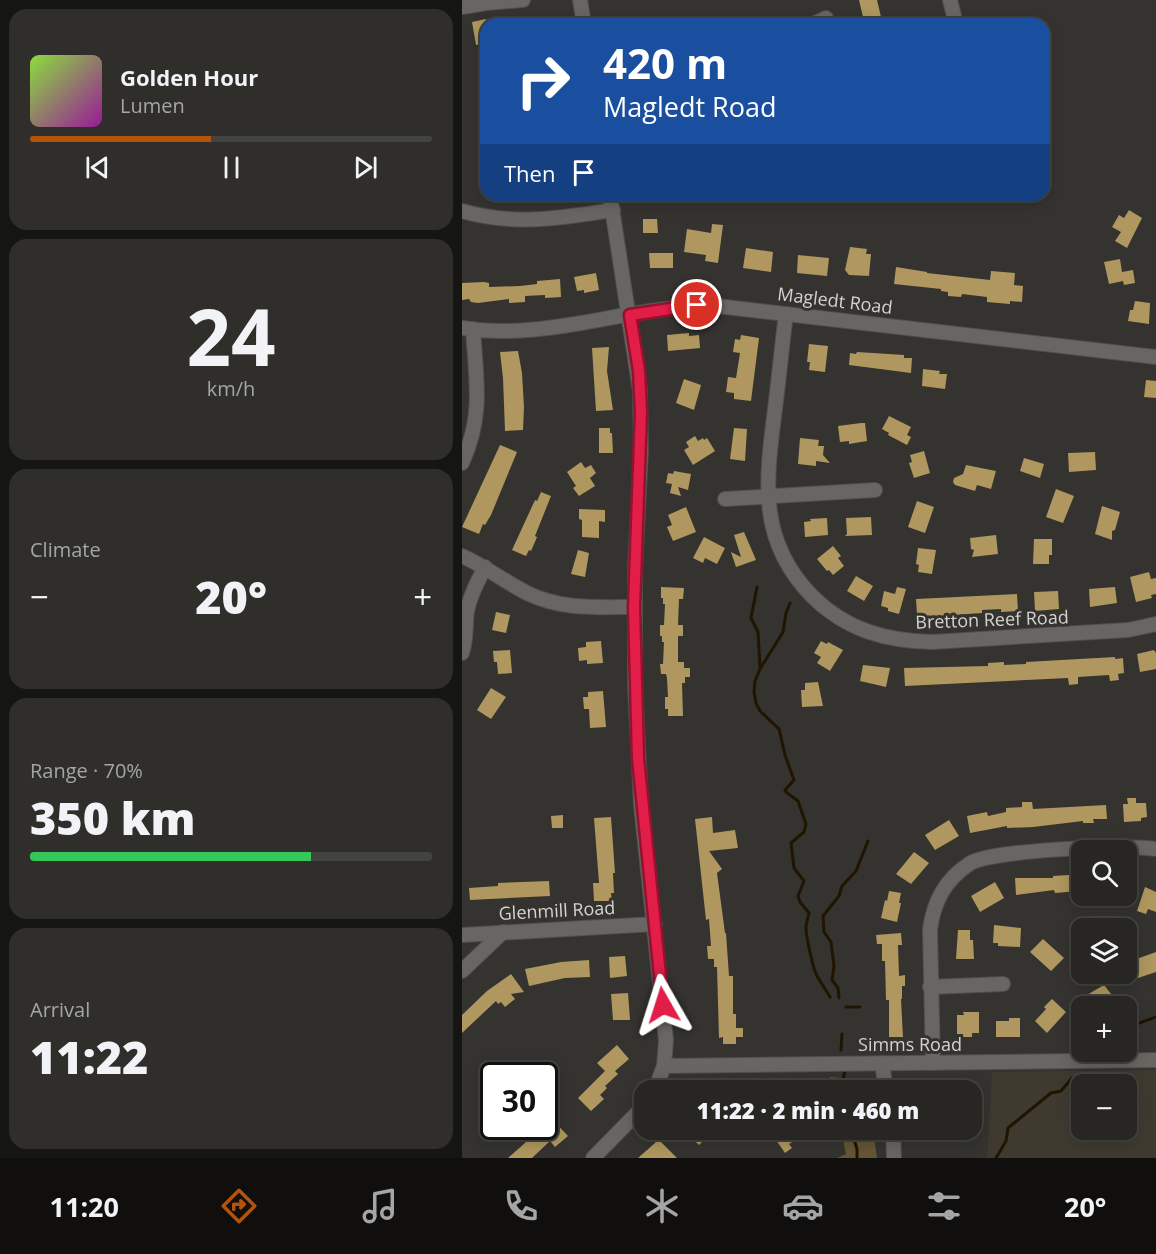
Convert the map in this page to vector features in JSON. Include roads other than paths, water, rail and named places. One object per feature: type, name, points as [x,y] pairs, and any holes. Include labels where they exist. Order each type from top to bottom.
[{"type":"street","points":[[462,7],[523,0]]},
{"type":"street","points":[[580,0],[583,18]]},
{"type":"street","points":[[950,0],[954,18]]},
{"type":"street","points":[[611,201],[639,371],[641,412],[634,607],[638,758],[665,1023],[664,1066],[659,1080]]},
{"type":"street","points":[[462,212],[533,220],[613,210]]},
{"type":"street","name":"Magledt Road","points":[[467,328],[493,331],[539,329],[697,305],[1156,357]]},
{"type":"street","name":"Bretton Reef Road","points":[[786,314],[770,447],[768,496],[770,520],[784,560],[820,604],[860,630],[895,640],[932,642],[1118,631],[1156,624]]},
{"type":"street","points":[[462,463],[471,442],[477,414],[477,388],[467,328]]},
{"type":"street","points":[[725,499],[874,490]]},
{"type":"street","points":[[462,556],[485,567],[527,593],[561,605],[634,607]]},
{"type":"street","points":[[462,653],[471,595],[485,567]]},
{"type":"street","points":[[933,1063],[930,929],[933,911],[944,888],[969,863],[994,856],[1028,853],[1131,847],[1156,849]]},
{"type":"street","name":"Glenmill Road","points":[[462,935],[655,924]]},
{"type":"street","points":[[462,971],[503,932]]},
{"type":"street","points":[[930,987],[1003,984]]},
{"type":"street","name":"Simms Road","points":[[664,1066],[1156,1060]]},
{"type":"street","points":[[882,1063],[885,1080]]},
{"type":"street","points":[[593,1158],[634,1116]]},
{"type":"street","points":[[893,1140],[894,1158]]},
{"type":"waterway","points":[[757,587],[751,618],[758,632],[760,667]]},
{"type":"waterway","points":[[790,603],[783,632],[760,669],[755,681],[754,692],[760,711],[779,729],[794,780],[785,790],[798,801],[806,824],[804,832],[791,843],[794,868],[804,881],[798,896],[809,913],[806,932],[814,967],[830,997]]},
{"type":"waterway","points":[[839,998],[838,988],[832,980],[834,966],[831,942],[824,932],[823,916],[839,896],[842,886],[856,871],[868,841]]},
{"type":"waterway","points":[[846,1007],[860,1007]]},
{"type":"waterway","points":[[1137,1024],[1156,1017]]},
{"type":"waterway","points":[[841,1050],[842,1034]]},
{"type":"waterway","points":[[843,1080],[845,1068]]},
{"type":"waterway","points":[[996,1158],[1006,1141],[1008,1128],[1051,1093],[1061,1091],[1071,1079]]},
{"type":"waterway","points":[[854,1140],[857,1158]]}]
